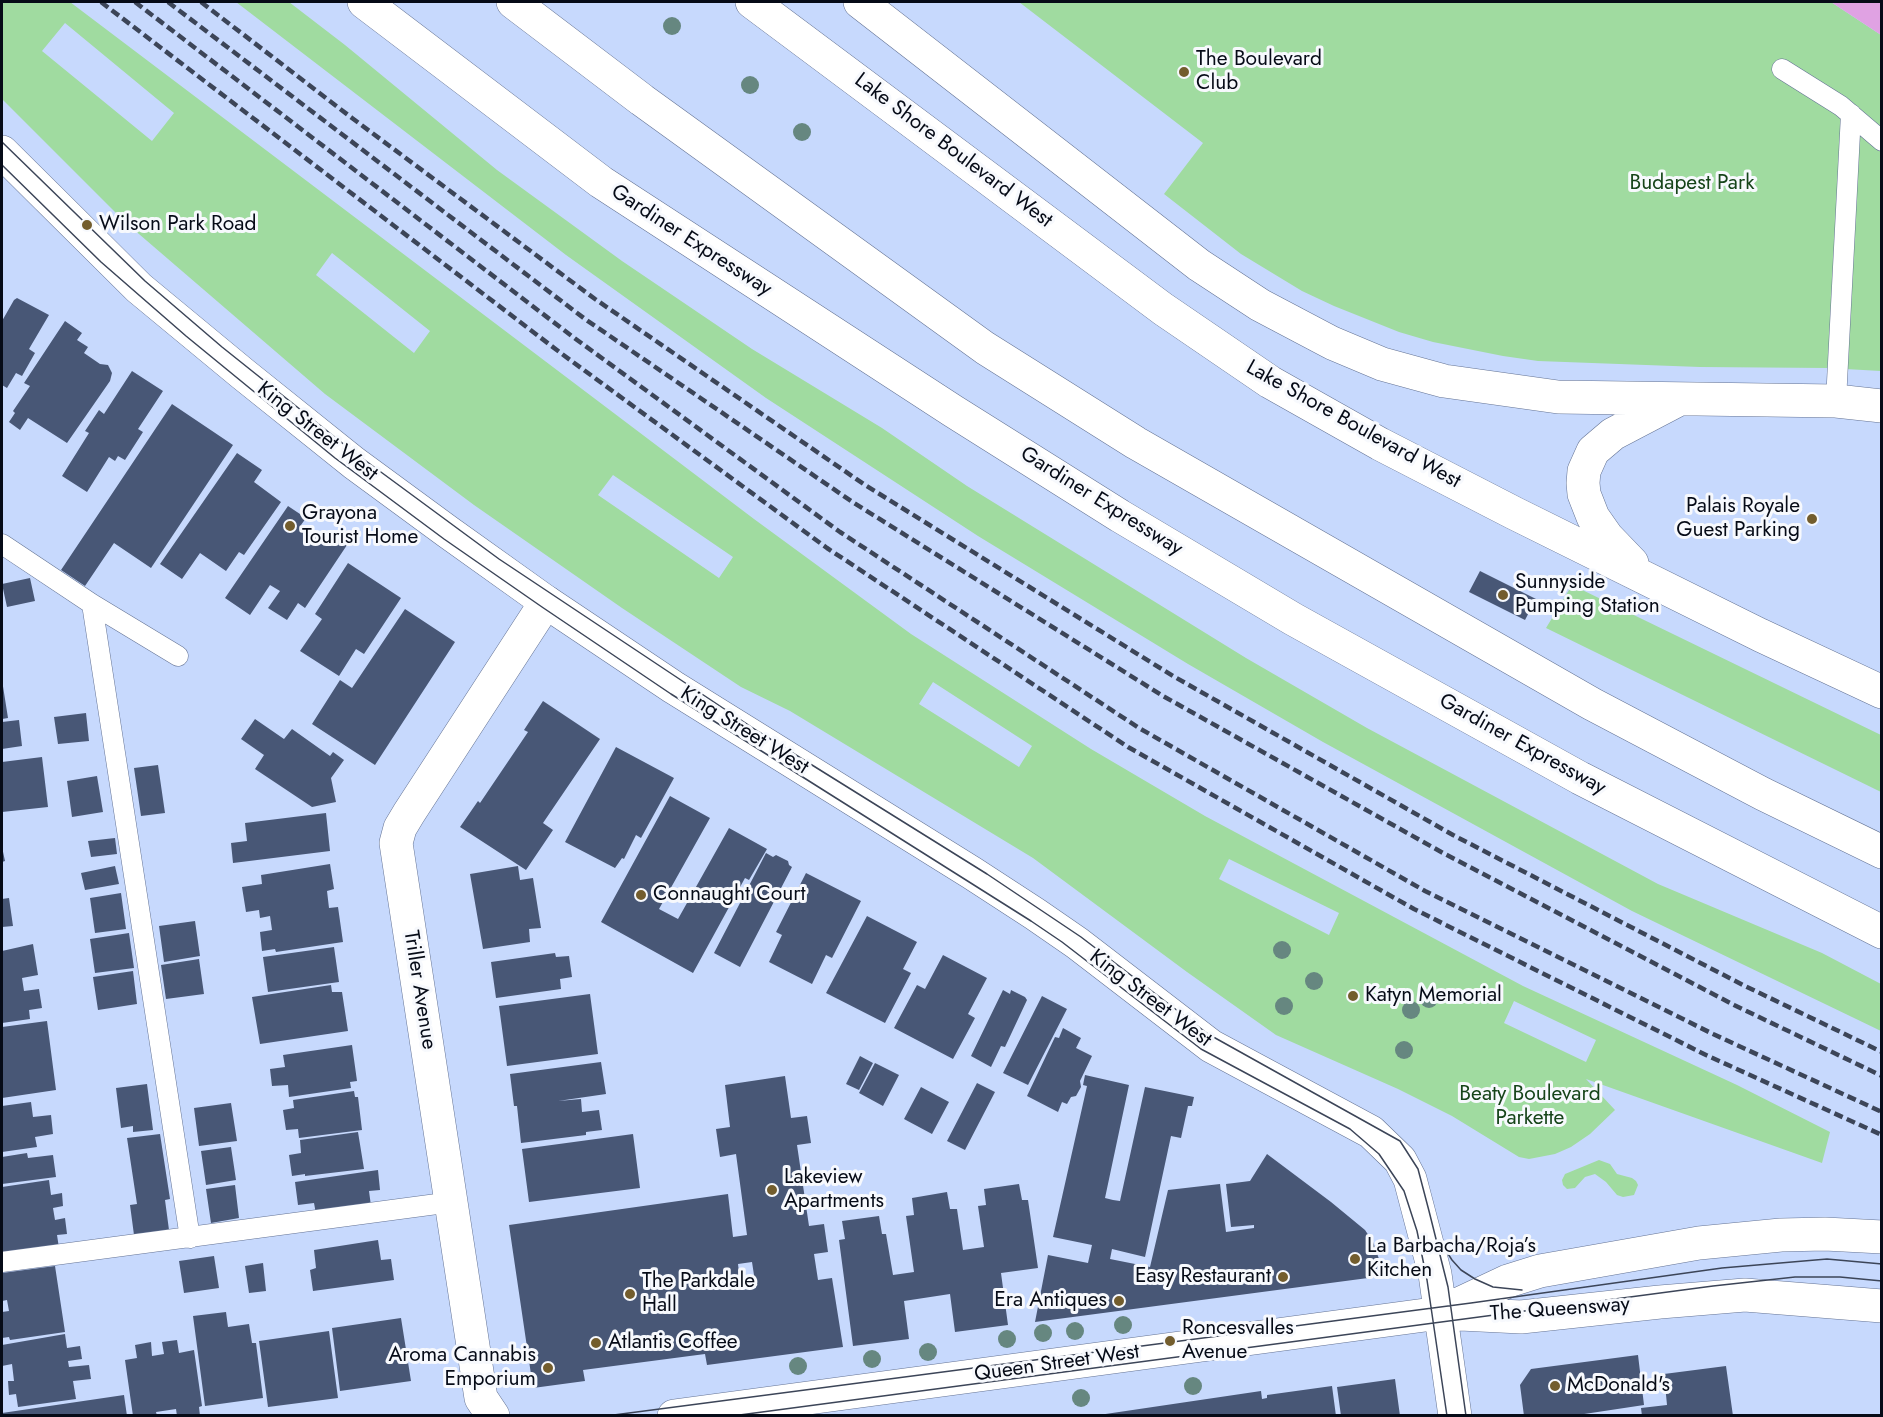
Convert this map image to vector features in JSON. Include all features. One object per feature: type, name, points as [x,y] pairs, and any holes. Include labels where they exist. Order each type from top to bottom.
[{"type":"main road","name":"Gardiner Expressway","points":[[364,2],[601,182],[953,411],[1120,516],[1293,619],[1570,772],[1881,932]]},
{"type":"main road","points":[[513,2],[642,100],[985,348],[1126,437],[1592,704],[1763,794],[1881,852]]},
{"type":"main road","name":"Lake Shore Boulevard West","points":[[752,2],[1163,309],[1270,382],[1380,444],[1760,635],[1881,692]]},
{"type":"main road","points":[[860,2],[1199,265],[1260,305],[1332,343],[1382,364],[1444,381],[1558,397],[1836,401],[1881,406]]},
{"type":"main road","name":"King Street West","points":[[2,152],[139,288],[354,462],[546,602],[673,687],[1035,914],[1077,943],[1211,1046],[1371,1132],[1400,1160],[1410,1179],[1431,1253],[1440,1313]]},
{"type":"main road","points":[[1649,579],[1607,537],[1593,517],[1584,494],[1582,483],[1584,471],[1593,451],[1613,434],[1680,399]]},
{"type":"main road","name":"Triller Avenue","points":[[493,1416],[482,1398],[398,854],[397,835],[546,602]]},
{"type":"main road","name":"The Queensway","points":[[1440,1313],[1508,1281],[1540,1271],[1699,1242],[1781,1235],[1825,1234],[1881,1237]]},
{"type":"main road","name":"The Queensway","points":[[1440,1313],[1521,1317],[1745,1295],[1881,1306]]},
{"type":"main road","points":[[1440,1313],[1455,1416]]},
{"type":"main road","name":"Queen Street West","points":[[674,1416],[1440,1313]]},
{"type":"lane","points":[[1782,69],[1827,96],[1881,141]]},
{"type":"lane","points":[[1836,401],[1851,114]]},
{"type":"lane","points":[[2,544],[92,604],[178,656]]},
{"type":"lane","points":[[92,604],[190,1238]]},
{"type":"lane","points":[[2,1262],[452,1202]]},
{"type":"green space","name":"Beaty Boulevard Parkette","points":[[2,2],[70,2],[754,519],[911,634],[1091,749],[1205,816],[1523,986],[1737,1085],[1830,1132],[1822,1163],[1586,1079],[1615,1110],[1590,1134],[1571,1147],[1555,1154],[1529,1159],[1519,1157],[1452,1116],[1398,1089],[1276,1035],[1033,858],[790,711],[741,687],[474,505],[325,394],[125,222],[2,99]],"holes":[[[65,23],[174,113],[152,141],[42,51]],[[332,253],[430,331],[414,353],[316,275]],[[613,475],[733,557],[719,578],[598,495]],[[933,682],[1032,746],[1019,767],[919,704]],[[1229,859],[1339,913],[1329,935],[1219,879]],[[1514,1001],[1596,1040],[1586,1062],[1504,1023]]]},
{"type":"green space","points":[[236,2],[289,2],[497,170],[622,261],[752,349],[882,428],[967,486],[1246,658],[1367,728],[1658,884],[1822,953],[1881,984],[1881,1031],[1632,911],[1323,742],[1188,664],[978,536],[766,398],[566,255]]},
{"type":"green space","name":"Budapest Park","points":[[1019,2],[1831,2],[1881,35],[1881,371],[1538,361],[1433,342],[1399,332],[1334,306],[1302,291],[1241,254],[1164,194],[1203,143]]},
{"type":"green space","points":[[1572,585],[1881,735],[1881,792],[1546,628]]},
{"type":"green space","points":[[1599,1160],[1610,1164],[1617,1174],[1636,1181],[1638,1185],[1634,1195],[1623,1197],[1617,1195],[1606,1182],[1595,1174],[1585,1177],[1575,1188],[1567,1189],[1563,1185],[1562,1180],[1565,1174]]},
{"type":"shaded area","points":[[1831,2],[1881,2],[1881,35]]},
{"type":"building","points":[[17,298],[49,315],[29,349],[35,353],[22,376],[16,373],[7,388],[2,385],[2,321]]},
{"type":"building","points":[[65,321],[82,333],[77,340],[88,347],[84,353],[100,364],[108,365],[112,373],[110,381],[67,443],[28,418],[20,430],[9,422],[15,413],[13,411],[30,386],[24,383]]},
{"type":"building","points":[[132,371],[163,391],[138,429],[143,432],[125,460],[118,456],[115,461],[109,457],[87,492],[62,476],[89,433],[85,431],[99,410],[104,414]]},
{"type":"building","points":[[172,404],[233,445],[151,568],[114,543],[85,586],[61,570]]},
{"type":"building","points":[[237,453],[262,470],[254,482],[281,502],[244,555],[239,552],[226,571],[200,553],[182,579],[160,564]]},
{"type":"building","points":[[288,506],[306,518],[301,525],[323,539],[328,532],[347,545],[305,608],[298,603],[287,620],[268,608],[280,591],[270,585],[250,615],[225,598]]},
{"type":"building","points":[[348,563],[401,598],[364,654],[356,649],[339,676],[300,651],[322,619],[315,614]]},
{"type":"building","name":"Sunnyside Pumping Station","points":[[1480,571],[1536,599],[1525,620],[1469,592]]},
{"type":"building","points":[[30,578],[35,601],[7,607],[2,584]]},
{"type":"building","points":[[405,609],[455,642],[375,765],[312,724],[340,680],[352,688]]},
{"type":"building","points":[[2,680],[8,718],[2,719]]},
{"type":"building","points":[[543,701],[600,739],[543,823],[553,830],[526,870],[460,827],[478,801],[480,803],[528,732],[524,730]]},
{"type":"building","points":[[86,713],[89,741],[58,744],[54,717]]},
{"type":"building","points":[[255,719],[284,739],[292,729],[330,756],[333,752],[344,760],[331,778],[336,802],[312,807],[255,769],[264,755],[241,739]]},
{"type":"building","points":[[19,720],[22,746],[2,749],[2,722]]},
{"type":"building","points":[[616,747],[674,778],[641,838],[636,835],[624,859],[622,858],[615,868],[565,842]]},
{"type":"building","points":[[42,757],[48,807],[2,812],[2,762]]},
{"type":"building","points":[[158,765],[165,813],[141,816],[134,768]]},
{"type":"building","points":[[97,776],[103,812],[72,817],[67,781]]},
{"type":"building","name":"Connaught Court","points":[[670,796],[710,818],[659,909],[678,919],[729,828],[767,849],[749,880],[745,878],[693,973],[601,922]]},
{"type":"building","points":[[326,813],[330,851],[233,863],[231,843],[247,841],[245,823]]},
{"type":"building","points":[[115,838],[117,854],[91,857],[88,841]]},
{"type":"building","points":[[766,853],[788,861],[792,867],[740,967],[714,953]]},
{"type":"building","points":[[330,864],[334,889],[327,891],[329,908],[338,907],[343,942],[276,952],[275,949],[262,951],[260,932],[272,930],[270,916],[260,918],[259,910],[246,912],[242,887],[262,884],[261,875]]},
{"type":"building","points":[[115,866],[119,884],[85,890],[81,873]]},
{"type":"building","points":[[518,866],[520,880],[533,878],[541,928],[529,929],[530,942],[483,949],[470,874]]},
{"type":"building","points":[[806,873],[861,901],[832,958],[826,955],[812,984],[769,962],[782,935],[776,932]]},
{"type":"building","points":[[121,893],[126,929],[95,933],[90,898]]},
{"type":"building","points":[[9,898],[13,926],[2,927],[2,899]]},
{"type":"building","points":[[867,916],[917,942],[903,969],[911,973],[885,1023],[826,993]]},
{"type":"building","points":[[195,921],[200,956],[164,962],[159,926]]},
{"type":"building","points":[[129,933],[134,968],[95,973],[90,939]]},
{"type":"building","points":[[33,944],[38,975],[22,978],[24,991],[39,989],[42,1008],[29,1010],[30,1019],[2,1023],[2,951]]},
{"type":"building","points":[[334,947],[339,982],[268,992],[263,957]]},
{"type":"building","points":[[555,953],[556,957],[569,956],[572,977],[560,979],[561,989],[496,998],[491,962]]},
{"type":"building","points":[[943,955],[987,978],[968,1014],[975,1018],[953,1059],[894,1028],[917,985],[925,989]]},
{"type":"building","points":[[199,959],[204,994],[166,999],[161,965]]},
{"type":"building","points":[[133,971],[137,1004],[98,1010],[93,977]]},
{"type":"building","points":[[331,985],[332,992],[342,992],[348,1031],[260,1044],[252,997]]},
{"type":"building","points":[[1003,990],[1010,994],[1011,990],[1027,1000],[1005,1047],[1001,1046],[991,1067],[971,1056]]},
{"type":"building","points":[[590,994],[598,1054],[507,1066],[499,1006]]},
{"type":"building","points":[[1042,996],[1067,1009],[1028,1085],[1003,1073]]},
{"type":"building","points":[[47,1021],[56,1090],[2,1098],[2,1027]]},
{"type":"building","points":[[1063,1028],[1081,1038],[1076,1048],[1092,1056],[1080,1081],[1081,1087],[1076,1096],[1071,1097],[1067,1104],[1062,1102],[1058,1112],[1027,1096],[1055,1037],[1059,1038]]},
{"type":"building","points":[[352,1045],[357,1081],[350,1082],[351,1088],[289,1097],[288,1085],[272,1086],[270,1069],[285,1067],[283,1055]]},
{"type":"building","points":[[860,1056],[873,1063],[859,1090],[846,1084]]},
{"type":"building","points":[[601,1062],[606,1094],[558,1101],[581,1099],[582,1112],[599,1110],[602,1130],[586,1132],[586,1135],[521,1143],[517,1106],[514,1106],[510,1074]]},
{"type":"building","points":[[875,1063],[899,1075],[883,1106],[859,1093]]},
{"type":"building","points":[[1085,1075],[1129,1085],[1105,1198],[1113,1200],[1120,1201],[1145,1087],[1194,1097],[1192,1106],[1188,1106],[1181,1138],[1171,1136],[1145,1257],[1112,1249],[1110,1259],[1150,1267],[1168,1190],[1220,1184],[1226,1232],[1254,1228],[1254,1225],[1231,1227],[1226,1184],[1250,1181],[1267,1154],[1365,1230],[1373,1242],[1379,1259],[1374,1274],[1368,1278],[1035,1322],[1048,1255],[1088,1263],[1092,1245],[1053,1237],[1087,1086],[1083,1085]]},
{"type":"building","name":"The Parkdale Hall","points":[[785,1076],[791,1118],[807,1116],[811,1143],[797,1145],[809,1226],[824,1224],[828,1252],[814,1254],[818,1280],[832,1278],[843,1347],[707,1365],[705,1354],[583,1370],[585,1381],[533,1388],[509,1225],[728,1194],[733,1237],[747,1235],[736,1154],[720,1157],[716,1129],[730,1127],[725,1085]],"holes":[[[752,1262],[756,1288],[741,1290],[738,1264]]]},
{"type":"building","points":[[977,1083],[995,1092],[965,1150],[947,1141]]},
{"type":"building","points":[[147,1084],[153,1130],[133,1132],[133,1126],[121,1128],[116,1088]]},
{"type":"building","points":[[921,1087],[949,1102],[932,1134],[904,1119]]},
{"type":"building","points":[[354,1091],[355,1097],[358,1097],[362,1130],[299,1138],[298,1129],[286,1130],[283,1110],[294,1108],[293,1100]]},
{"type":"building","points":[[31,1102],[33,1117],[51,1115],[53,1134],[35,1137],[37,1147],[2,1152],[2,1106]]},
{"type":"building","points":[[231,1103],[237,1141],[199,1146],[194,1108]]},
{"type":"building","points":[[358,1132],[364,1169],[292,1176],[289,1155],[301,1153],[300,1140]]},
{"type":"building","points":[[160,1134],[170,1199],[165,1200],[169,1230],[134,1235],[130,1205],[137,1204],[127,1138]]},
{"type":"building","points":[[633,1134],[640,1188],[529,1202],[522,1149]]},
{"type":"building","points":[[231,1147],[236,1180],[206,1185],[201,1151]]},
{"type":"building","points":[[27,1153],[28,1158],[53,1155],[56,1177],[2,1184],[2,1157]]},
{"type":"building","points":[[378,1170],[380,1190],[369,1191],[371,1206],[316,1214],[314,1203],[298,1205],[295,1182]]},
{"type":"building","points":[[49,1180],[51,1195],[62,1193],[63,1206],[53,1208],[55,1220],[65,1218],[67,1234],[57,1235],[59,1248],[2,1256],[2,1187]]},
{"type":"building","points":[[1019,1184],[1022,1200],[1028,1200],[1038,1268],[1001,1273],[1008,1325],[955,1332],[950,1294],[904,1301],[909,1339],[853,1346],[839,1240],[845,1239],[842,1221],[879,1216],[882,1234],[886,1234],[893,1275],[914,1272],[906,1216],[914,1215],[912,1198],[947,1192],[950,1209],[957,1209],[963,1250],[984,1247],[978,1206],[986,1205],[984,1189]]},
{"type":"building","points":[[235,1185],[239,1218],[211,1223],[206,1189]]},
{"type":"building","points":[[378,1240],[381,1260],[391,1259],[394,1280],[313,1291],[310,1270],[316,1268],[314,1250]]},
{"type":"building","points":[[214,1256],[219,1288],[184,1293],[179,1261]]},
{"type":"building","points":[[263,1263],[266,1291],[249,1293],[245,1266]]},
{"type":"building","points":[[55,1266],[65,1332],[10,1340],[9,1337],[2,1338],[2,1312],[9,1311],[7,1300],[2,1301],[2,1273]]},
{"type":"building","points":[[226,1312],[228,1327],[249,1324],[252,1343],[256,1343],[263,1398],[205,1406],[193,1316]]},
{"type":"building","points":[[401,1318],[411,1381],[340,1391],[332,1328]]},
{"type":"building","points":[[329,1331],[338,1398],[268,1407],[259,1341]]},
{"type":"building","points":[[65,1334],[67,1348],[80,1346],[82,1359],[68,1361],[69,1367],[89,1365],[91,1379],[73,1381],[76,1399],[18,1407],[16,1394],[9,1395],[8,1381],[14,1381],[12,1364],[2,1366],[2,1345]]},
{"type":"building","points":[[177,1340],[179,1353],[194,1350],[202,1406],[199,1407],[200,1416],[177,1416],[176,1409],[156,1412],[157,1416],[133,1416],[125,1360],[137,1358],[135,1345],[151,1342],[152,1356],[164,1354],[162,1342]]},
{"type":"building","points":[[1638,1355],[1644,1405],[1571,1416],[1524,1416],[1520,1385],[1531,1369]]},
{"type":"building","points":[[1726,1366],[1733,1416],[1642,1416],[1641,1408],[1667,1405],[1664,1374]]},
{"type":"building","points":[[1395,1379],[1400,1416],[1341,1416],[1337,1387]]},
{"type":"building","points":[[1332,1386],[1336,1416],[1092,1416],[1261,1391],[1262,1399],[1267,1398],[1267,1395]]},
{"type":"building","points":[[124,1395],[127,1416],[2,1416],[2,1413]]},
{"type":"tram line","points":[[2,142],[145,281],[222,347],[351,450],[499,559],[759,732],[987,874],[1081,937],[1208,1034],[1400,1141],[1418,1169],[1448,1287],[1466,1416]]},
{"type":"tram line","points":[[2,165],[101,262],[186,336],[335,458],[444,539],[671,694],[1031,921],[1062,942],[1201,1049],[1350,1129],[1379,1154],[1404,1191],[1417,1231],[1427,1280],[1447,1416]]},
{"type":"tram line","points":[[1441,1243],[1461,1270],[1475,1279],[1493,1287],[1522,1290]]},
{"type":"tram line","points":[[606,1416],[1722,1268],[1827,1259],[1882,1264]]},
{"type":"tram line","points":[[732,1416],[1713,1286],[1795,1277],[1840,1277],[1882,1281]]},
{"type":"railway","points":[[101,2],[562,354],[827,548],[1128,747],[1414,909],[1706,1055],[1882,1135]]},
{"type":"railway","points":[[135,2],[573,337],[840,532],[1139,728],[1425,891],[1713,1034],[1882,1112]]},
{"type":"railway","points":[[168,2],[585,319],[854,503],[1163,696],[1443,853],[1734,1005],[1882,1076]]},
{"type":"railway","points":[[201,2],[595,299],[865,485],[1173,676],[1453,835],[1743,985],[1882,1052]]},
{"type":"place","name":"The Boulevard Club","points":[[1184,72]]},
{"type":"place","name":"Wilson Park Road","points":[[87,225]]},
{"type":"place","name":"Palais Royale Guest Parking","points":[[1812,519]]},
{"type":"place","name":"Grayona Tourist Home","points":[[290,526]]},
{"type":"place","name":"Sunnyside Pumping Station","points":[[1503,595]]},
{"type":"place","name":"Connaught Court","points":[[641,895]]},
{"type":"place","name":"Katyn Memorial","points":[[1353,996]]},
{"type":"place","name":"Lakeview Apartments","points":[[772,1190]]},
{"type":"place","name":"La Barbacha/Roja’s Kitchen","points":[[1355,1259]]},
{"type":"place","name":"Easy Restaurant","points":[[1283,1277]]},
{"type":"place","name":"The Parkdale Hall","points":[[630,1294]]},
{"type":"place","name":"Era Antiques","points":[[1119,1301]]},
{"type":"place","name":"Roncesvalles Avenue","points":[[1170,1341]]},
{"type":"place","name":"Atlantis Coffee","points":[[596,1343]]},
{"type":"place","name":"Aroma Cannabis Emporium","points":[[548,1368]]},
{"type":"place","name":"McDonald's","points":[[1555,1386]]}]
